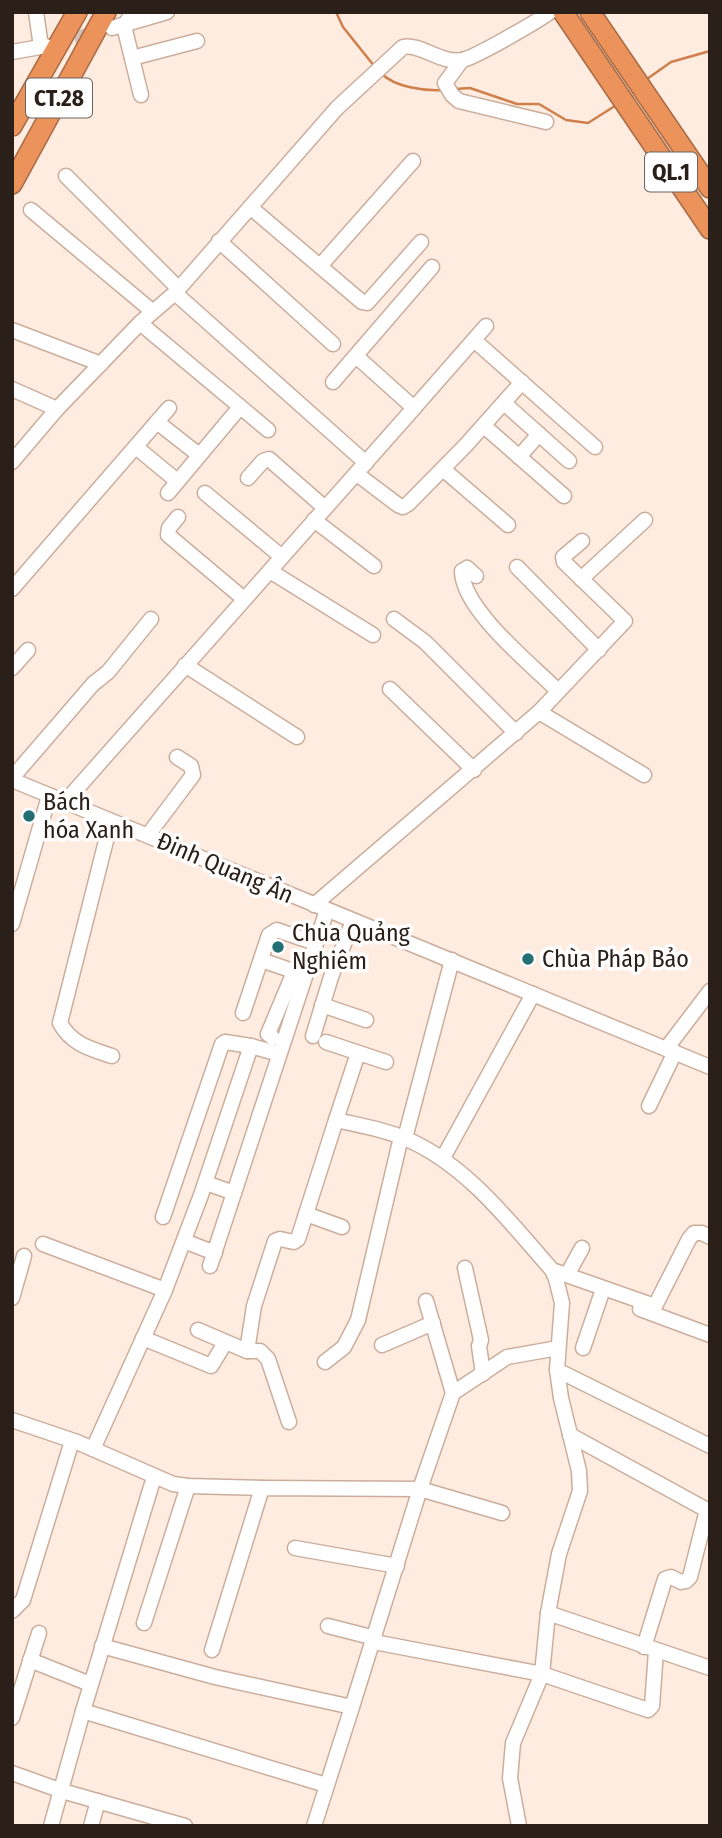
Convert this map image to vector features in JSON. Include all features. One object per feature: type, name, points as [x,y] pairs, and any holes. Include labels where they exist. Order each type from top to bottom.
[{"type":"highway","name":"CT.28","points":[[12,126],[77,12]]},
{"type":"highway","name":"QL.1","points":[[563,12],[710,229]]},
{"type":"highway","name":"QL.1","points":[[590,12],[710,188]]},
{"type":"highway","name":"CT.28","points":[[12,184],[114,22]]},
{"type":"street","points":[[12,52],[43,46],[36,12]]},
{"type":"street","points":[[114,22],[133,12]]},
{"type":"street","points":[[15,454],[140,323],[176,290],[337,108],[403,47],[408,46],[438,57],[461,60],[550,12]]},
{"type":"street","points":[[114,22],[165,13]]},
{"type":"street","points":[[114,22],[132,58],[141,95]]},
{"type":"street","points":[[132,58],[197,41]]},
{"type":"street","points":[[461,60],[449,89],[472,105],[546,122]]},
{"type":"street","points":[[320,266],[413,162]]},
{"type":"street","points":[[66,176],[176,290],[403,507],[484,426],[522,382]]},
{"type":"street","points":[[250,207],[362,302],[367,303],[421,242]]},
{"type":"street","points":[[31,210],[152,311]]},
{"type":"street","points":[[219,241],[333,344]]},
{"type":"street","points":[[333,382],[432,267]]},
{"type":"street","points":[[140,323],[268,430]]},
{"type":"street","points":[[65,802],[486,326]]},
{"type":"street","points":[[12,330],[101,364]]},
{"type":"street","points":[[474,340],[595,447]]},
{"type":"street","points":[[356,356],[414,408]]},
{"type":"street","points":[[12,390],[57,409]]},
{"type":"street","points":[[504,403],[569,461]]},
{"type":"street","points":[[136,447],[173,487],[240,407]]},
{"type":"street","points":[[12,589],[169,408]]},
{"type":"street","points":[[157,422],[199,456]]},
{"type":"street","points":[[484,426],[564,496]]},
{"type":"street","points":[[519,457],[539,434]]},
{"type":"street","points":[[248,478],[263,461],[269,459],[325,508]]},
{"type":"street","points":[[443,469],[508,525]]},
{"type":"street","points":[[205,493],[282,557]]},
{"type":"street","points":[[178,517],[169,528],[169,535],[244,599]]},
{"type":"street","points":[[314,520],[374,566]]},
{"type":"street","points":[[581,579],[645,520]]},
{"type":"street","points":[[273,1038],[268,1034],[315,943],[321,908],[539,712],[625,621],[562,560],[582,541]]},
{"type":"street","points":[[517,567],[599,650]]},
{"type":"street","points":[[476,576],[467,568],[461,573],[475,607],[558,691]]},
{"type":"street","points":[[270,570],[373,635]]},
{"type":"street","points":[[12,779],[93,684],[108,672],[151,619]]},
{"type":"street","points":[[394,619],[425,642],[516,733]]},
{"type":"street","points":[[12,668],[28,650]]},
{"type":"street","points":[[185,665],[297,737]]},
{"type":"street","points":[[390,689],[474,770]]},
{"type":"street","points":[[539,712],[644,775]]},
{"type":"street","points":[[148,835],[193,775],[191,766],[177,757]]},
{"type":"street","name":"Đinh Quang Ân","points":[[12,779],[710,1067]]},
{"type":"street","points":[[12,924],[17,889],[49,796]]},
{"type":"street","points":[[111,821],[60,1023],[65,1034],[76,1042],[113,1056]]},
{"type":"street","points":[[353,921],[322,1005],[319,1039],[386,1062]]},
{"type":"street","points":[[243,1013],[272,931],[277,930],[315,943]]},
{"type":"street","points":[[261,960],[300,973]]},
{"type":"street","points":[[325,1362],[344,1347],[358,1320],[403,1137],[452,960]]},
{"type":"street","points":[[184,1241],[213,1259],[279,1054],[300,973]]},
{"type":"street","points":[[649,1106],[671,1050],[710,991]]},
{"type":"street","points":[[443,1158],[533,994]]},
{"type":"street","points":[[322,1005],[366,1020]]},
{"type":"street","points":[[163,1217],[219,1047],[225,1042],[279,1054]]},
{"type":"street","points":[[93,1450],[165,1290],[206,1184],[251,1046]]},
{"type":"street","points":[[247,1351],[254,1306],[275,1241],[296,1241],[358,1053]]},
{"type":"street","points":[[336,1120],[403,1137],[443,1158],[494,1206],[558,1274],[601,1296],[710,1335]]},
{"type":"street","points":[[206,1184],[234,1193]]},
{"type":"street","points":[[306,1214],[342,1227]]},
{"type":"street","points":[[558,1274],[655,1306],[689,1239],[694,1233],[710,1237]]},
{"type":"street","points":[[43,1244],[165,1290]]},
{"type":"street","points":[[558,1274],[582,1248]]},
{"type":"street","points":[[12,1298],[24,1256]]},
{"type":"street","points":[[465,1268],[481,1340],[479,1346],[483,1374]]},
{"type":"street","points":[[519,1826],[510,1778],[513,1743],[542,1674],[548,1613],[559,1554],[580,1491],[579,1471],[557,1370],[562,1303],[558,1274]]},
{"type":"street","points":[[583,1348],[601,1296]]},
{"type":"street","points":[[314,1826],[453,1393],[426,1301]]},
{"type":"street","points":[[382,1345],[433,1323]]},
{"type":"street","points":[[198,1330],[247,1351],[260,1351],[268,1359],[289,1422]]},
{"type":"street","points":[[143,1338],[211,1366],[225,1343]]},
{"type":"street","points":[[453,1393],[507,1357],[558,1348]]},
{"type":"street","points":[[557,1370],[710,1447]]},
{"type":"street","points":[[12,1420],[72,1441],[154,1476],[188,1486],[420,1489],[502,1513]]},
{"type":"street","points":[[328,1626],[374,1640],[542,1674],[650,1709],[650,1649],[665,1579],[671,1577],[681,1582],[690,1577],[708,1515],[707,1510],[570,1434]]},
{"type":"street","points":[[12,1611],[23,1600],[72,1441]]},
{"type":"street","points":[[51,1826],[90,1684],[154,1476]]},
{"type":"street","points":[[144,1623],[188,1486]]},
{"type":"street","points":[[212,1650],[262,1488]]},
{"type":"street","points":[[295,1548],[397,1566]]},
{"type":"street","points":[[548,1613],[710,1668]]},
{"type":"street","points":[[12,1718],[39,1633]]},
{"type":"street","points":[[102,1646],[215,1677],[352,1707]]},
{"type":"street","points":[[30,1660],[90,1684]]},
{"type":"street","points":[[83,1711],[326,1785]]},
{"type":"street","points":[[12,1773],[62,1791],[185,1826]]},
{"type":"street","points":[[91,1826],[98,1801]]},
{"type":"waterway","points":[[336,12],[343,27],[375,67]]},
{"type":"waterway","points":[[647,79],[671,62],[710,51]]},
{"type":"waterway","points":[[382,74],[394,82],[410,87],[442,90]]},
{"type":"waterway","points":[[455,89],[470,88],[517,104],[539,104],[566,120],[588,123],[618,104]]},
{"type":"tunnel","points":[[54,43],[99,32]]},
{"type":"place","name":"Bách hóa Xanh","points":[[29,816]]},
{"type":"place","name":"Chùa Quảng Nghiêm","points":[[278,947]]},
{"type":"place","name":"Chùa Pháp Bảo","points":[[528,959]]}]
